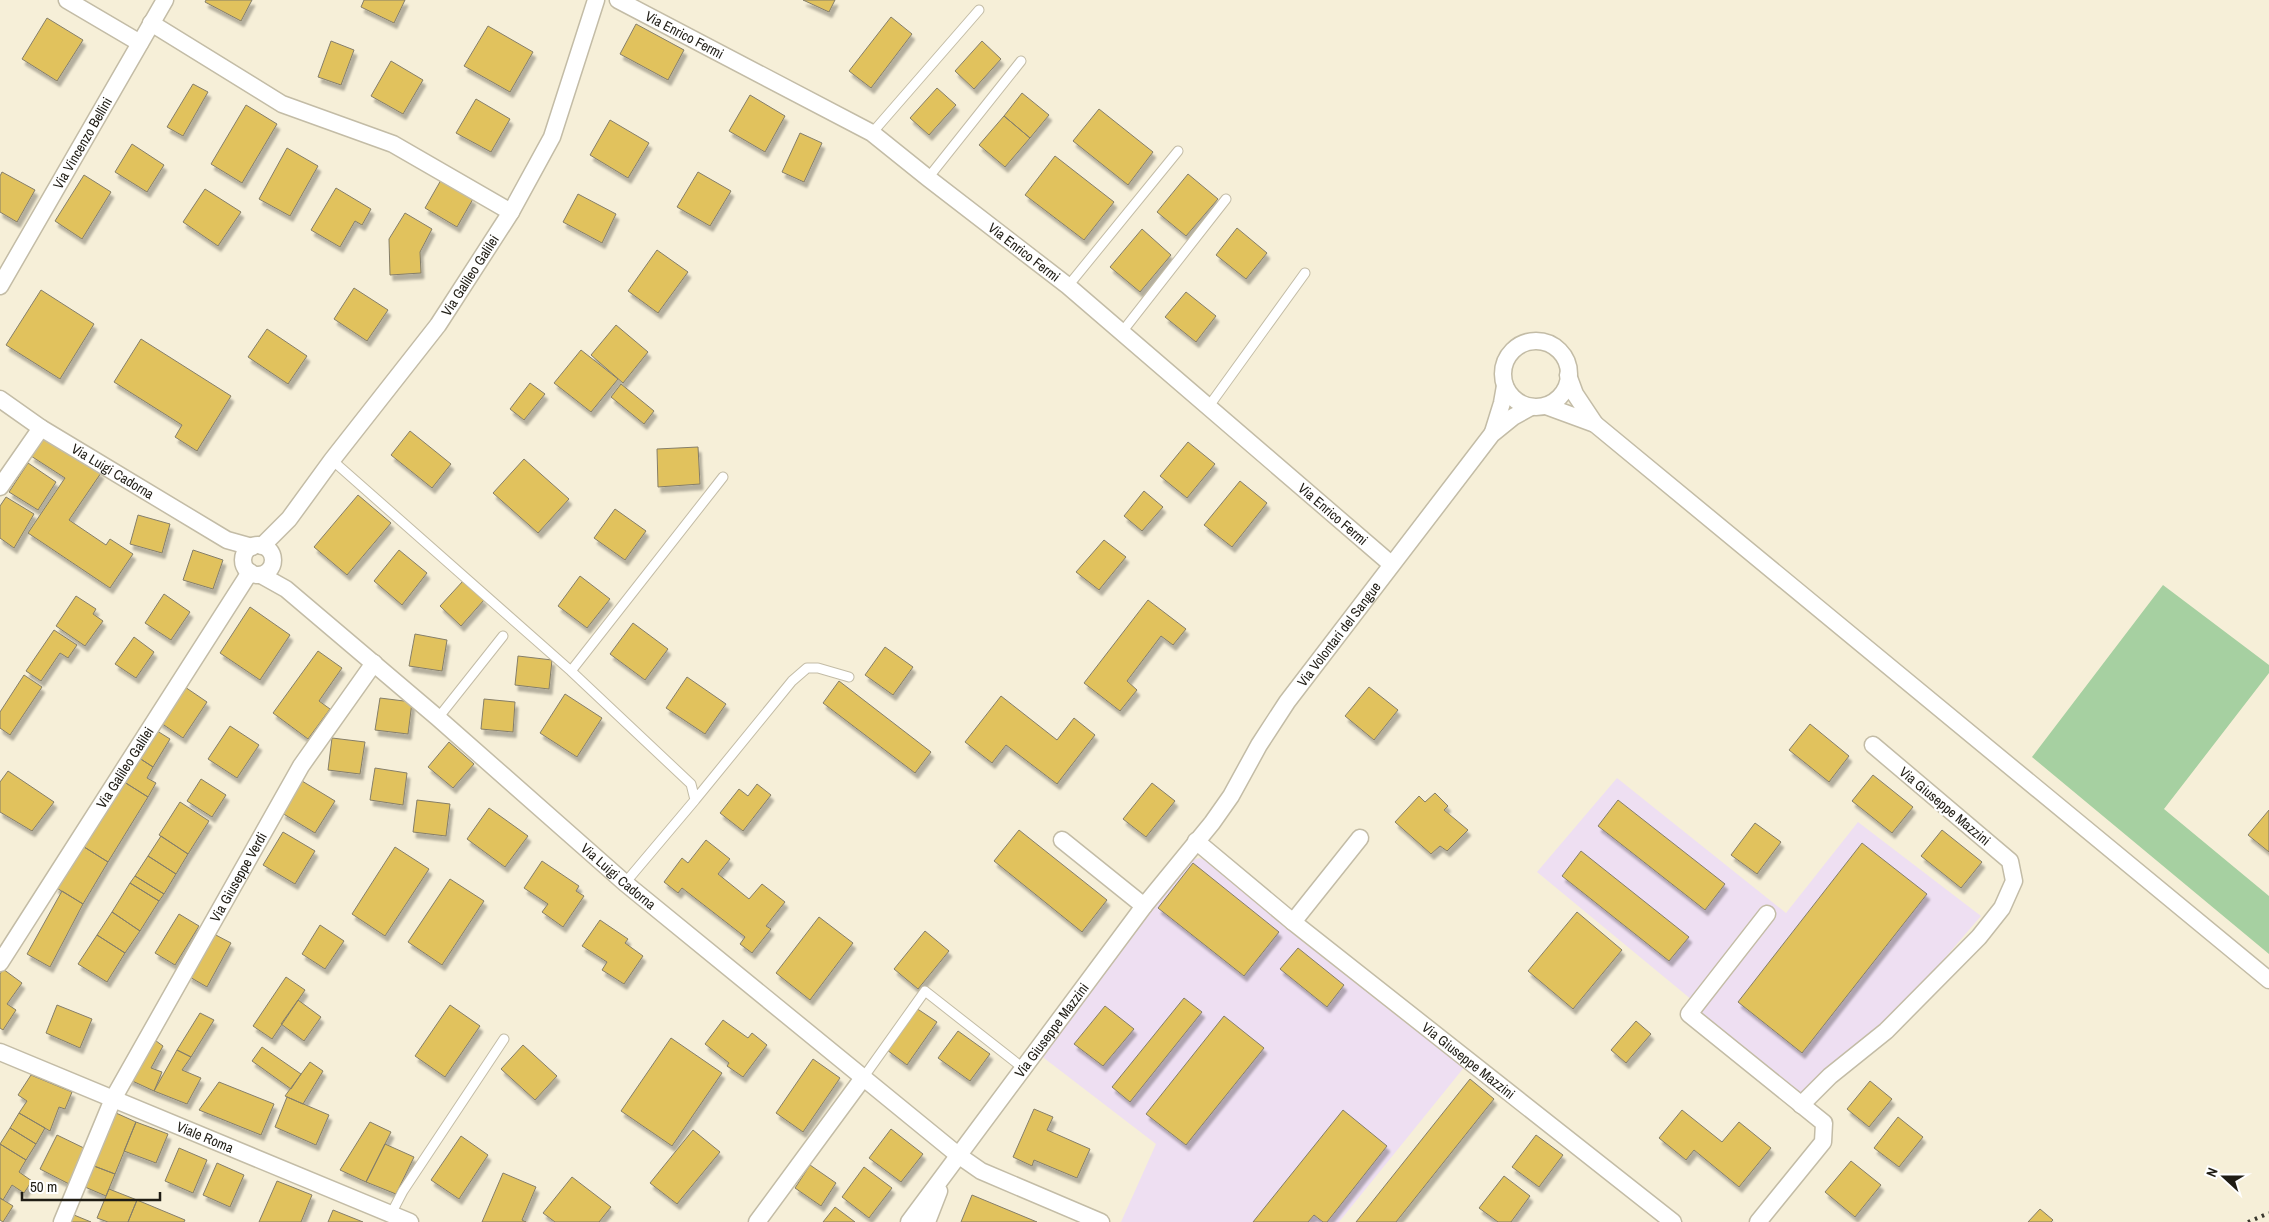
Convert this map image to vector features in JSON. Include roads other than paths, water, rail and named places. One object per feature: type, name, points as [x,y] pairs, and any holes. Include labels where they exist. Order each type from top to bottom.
[{"type":"street","points":[[67,0],[140,43]]},
{"type":"street","name":"Via Vincenzo Bellini","points":[[0,286],[165,0]]},
{"type":"street","name":"Via Galileo Galilei","points":[[265,553],[332,460],[438,325],[511,212],[552,137],[596,0]]},
{"type":"street","name":"Via Enrico Fermi","points":[[618,0],[872,133],[1068,286],[1391,564]]},
{"type":"street","points":[[151,23],[282,104],[393,144],[511,212]]},
{"type":"street","name":"Via Volontari del Sangue","points":[[1492,434],[1502,403],[1505,386],[1503,372],[1507,358],[1516,348],[1530,342],[1544,342],[1556,349],[1565,360],[1568,375],[1580,403],[1595,424],[2269,980]]},
{"type":"street","name":"Via Volontari del Sangue","points":[[1196,842],[1231,796],[1259,745],[1287,702],[1492,434],[1513,416],[1557,400],[1563,393],[1568,375]]},
{"type":"street","name":"Via Volontari del Sangue","points":[[1505,386],[1514,399],[1595,424]]},
{"type":"street","name":"Via Luigi Cadorna","points":[[0,399],[41,428],[227,540],[265,553],[286,589]]},
{"type":"street","points":[[0,487],[41,428]]},
{"type":"street","name":"Via Luigi Cadorna","points":[[227,540],[252,570],[286,589],[438,718],[625,883],[958,1155]]},
{"type":"street","points":[[265,553],[271,568],[252,570],[244,555],[265,553]]},
{"type":"street","name":"Via Galileo Galilei","points":[[0,962],[252,570]]},
{"type":"street","name":"Via Giuseppe Verdi","points":[[62,1222],[113,1099],[301,766],[374,663]]},
{"type":"street","name":"Via Giuseppe Mazzini","points":[[1801,1105],[1830,1076],[1886,1031],[1979,937],[2002,908],[2014,881],[2010,861],[1873,745]]},
{"type":"street","points":[[1293,922],[1360,838]]},
{"type":"street","points":[[1062,840],[1144,906]]},
{"type":"street","name":"Via Giuseppe Mazzini","points":[[909,1222],[1144,906],[1196,842],[1293,922],[1673,1222]]},
{"type":"street","points":[[1758,1222],[1823,1142],[1824,1123],[1688,1014],[1767,914]]},
{"type":"street","name":"Viale Roma","points":[[0,1052],[410,1222]]},
{"type":"street","points":[[756,1222],[863,1078]]},
{"type":"street","points":[[958,1155],[981,1171],[1100,1222]]},
{"type":"street","name":"Via Giuseppe Mazzini","points":[[927,1222],[946,1172]]},
{"type":"lane","points":[[872,133],[979,10]]},
{"type":"lane","points":[[928,178],[1021,61]]},
{"type":"lane","points":[[1068,286],[1178,151]]},
{"type":"lane","points":[[1122,332],[1226,199]]},
{"type":"lane","points":[[1209,406],[1305,273]]},
{"type":"lane","points":[[332,460],[572,671],[691,784],[695,800]]},
{"type":"lane","points":[[572,671],[723,477]]},
{"type":"lane","points":[[438,718],[503,636]]},
{"type":"lane","points":[[625,883],[792,681],[807,668],[818,668],[848,677]]},
{"type":"lane","points":[[863,1078],[924,991],[1023,1068]]},
{"type":"lane","points":[[391,1214],[403,1191],[504,1039]]},
{"type":"railway","points":[[2248,1222],[2269,1213]]}]
